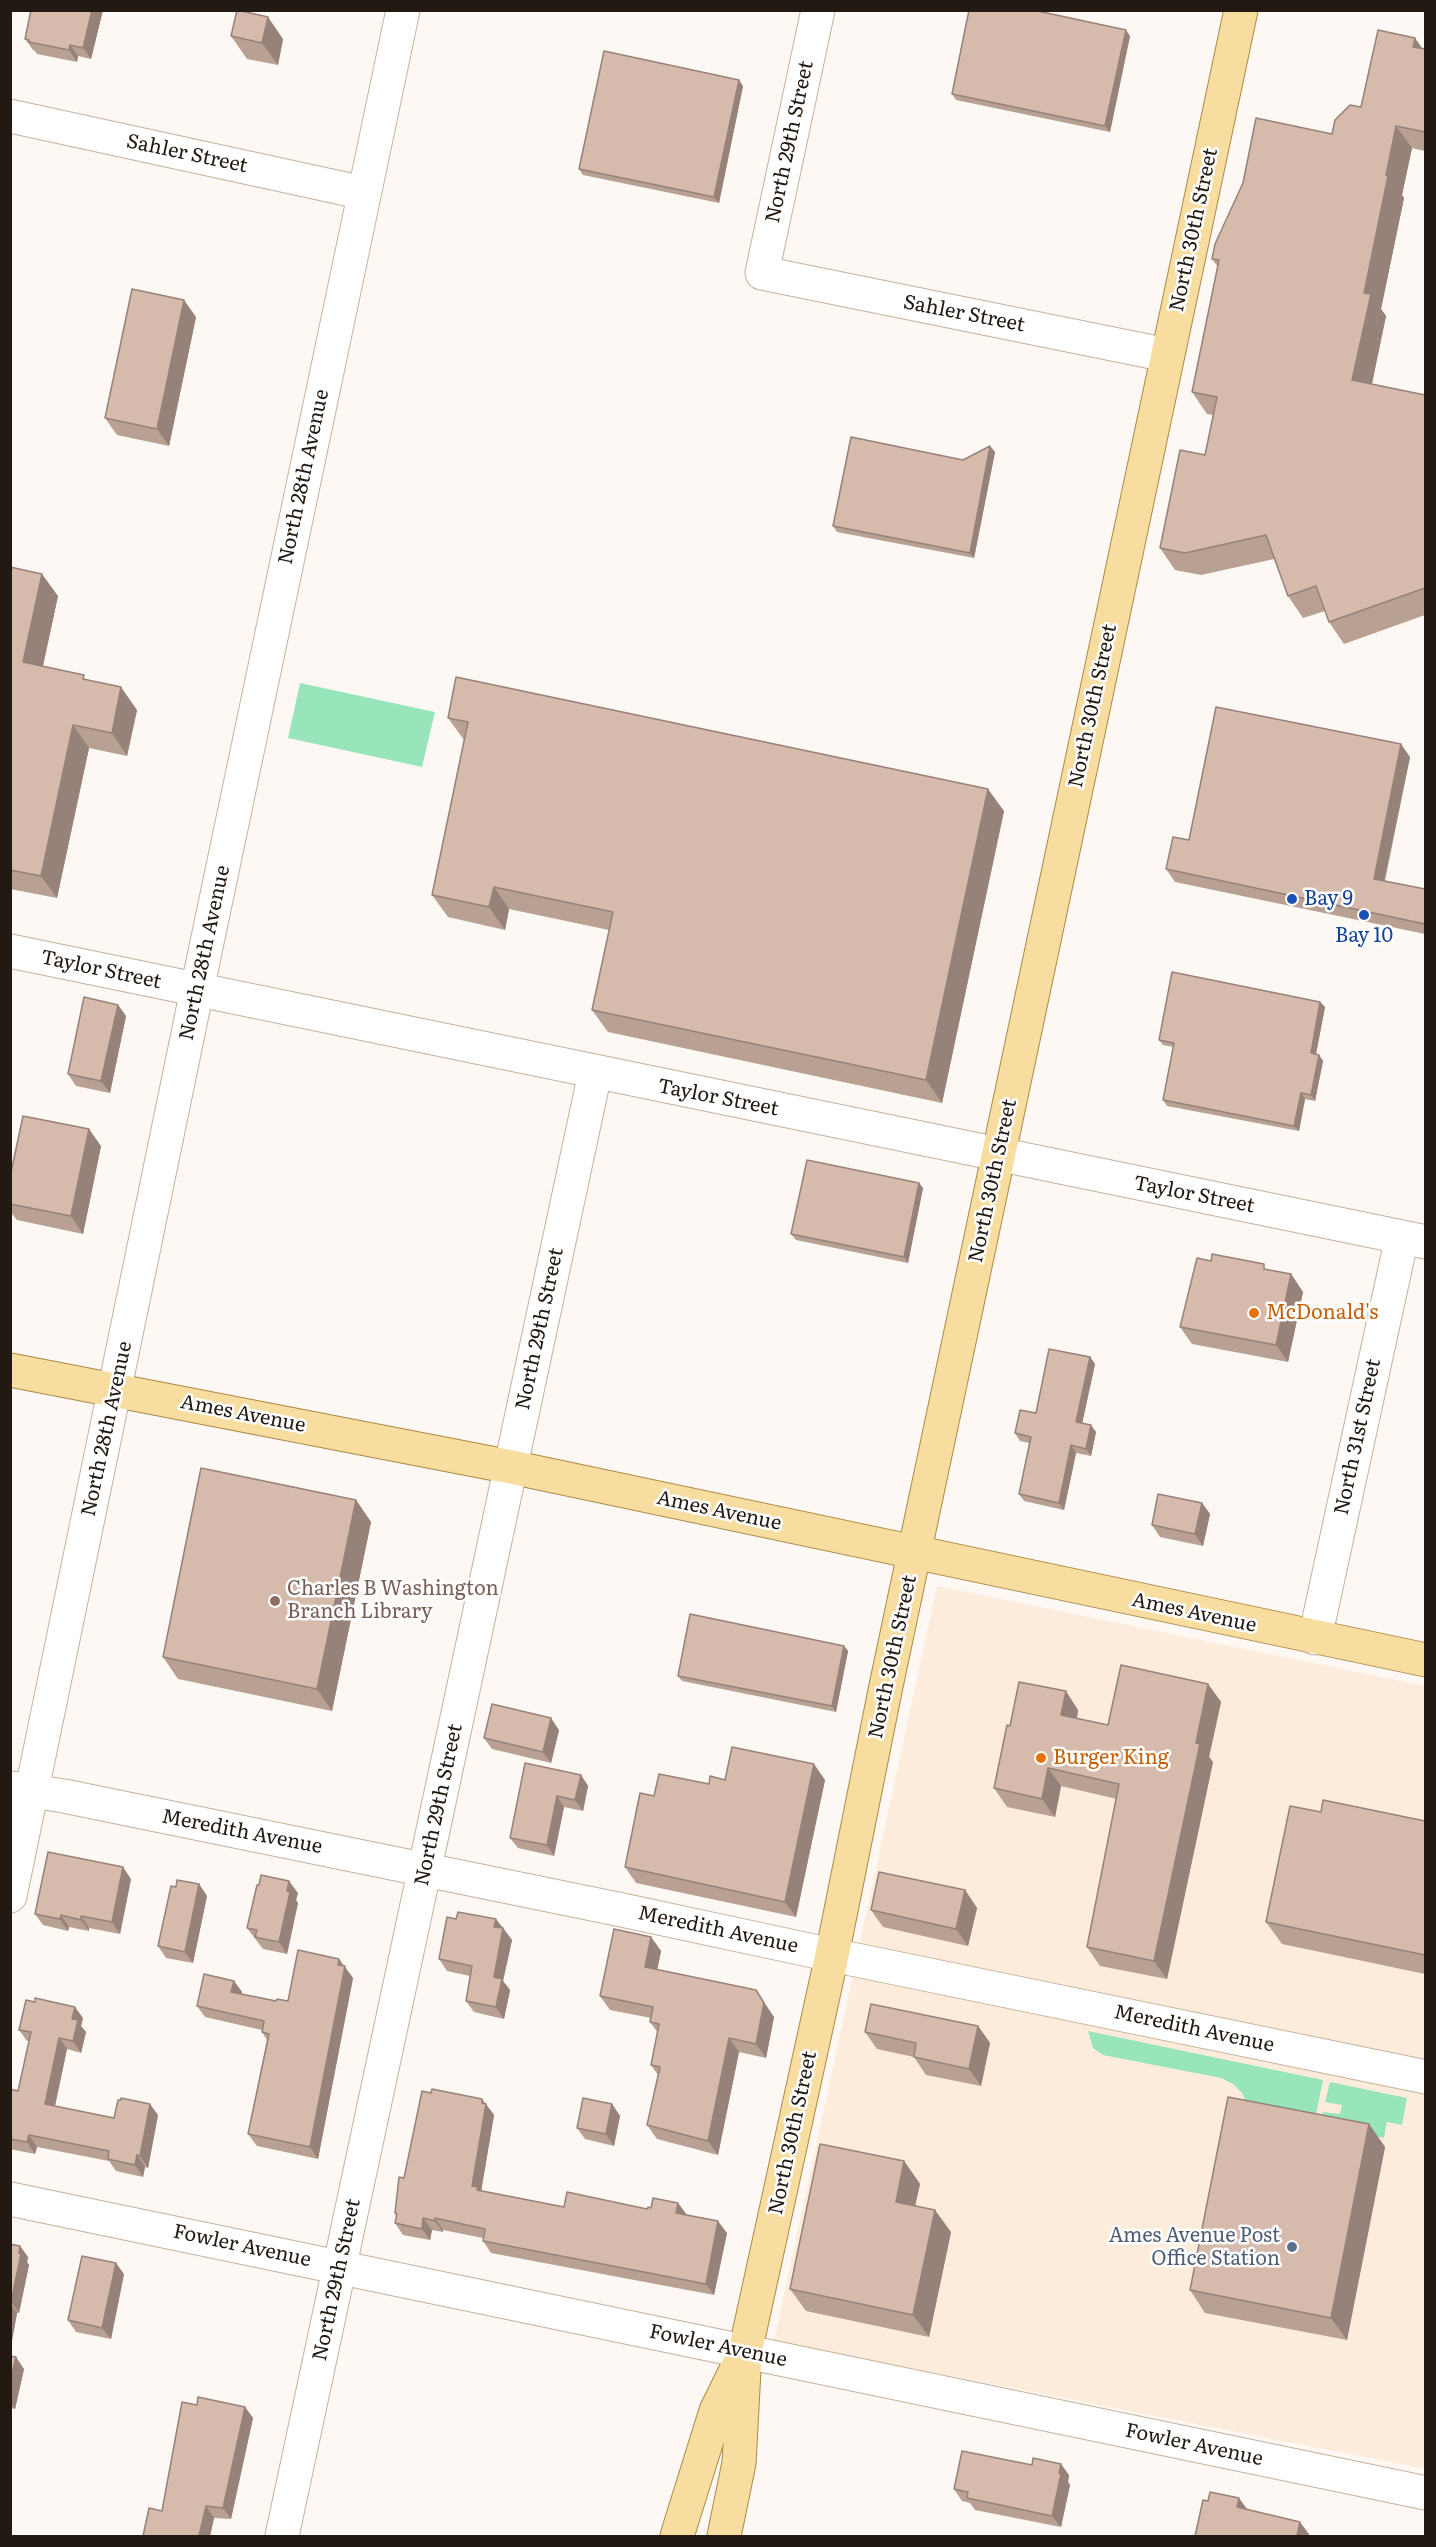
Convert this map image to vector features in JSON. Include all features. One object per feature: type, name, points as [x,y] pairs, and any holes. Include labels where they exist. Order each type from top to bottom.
[{"type":"main road","name":"North 30th Street","points":[[724,2536],[739,2463],[745,2352],[832,1955],[1241,10]]},
{"type":"main road","name":"Ames Avenue","points":[[10,1370],[511,1467],[1425,1660]]},
{"type":"main road","name":"North 30th Street","points":[[677,2536],[716,2411],[745,2352]]},
{"type":"street","name":"North 28th Avenue","points":[[10,1896],[22,1789],[114,1390],[403,10]]},
{"type":"street","name":"North 29th Street","points":[[762,273],[818,10]]},
{"type":"street","name":"Sahler Street","points":[[10,116],[364,193]]},
{"type":"street","name":"Sahler Street","points":[[762,273],[1167,355]]},
{"type":"street","name":"Taylor Street","points":[[10,951],[1414,1240]]},
{"type":"street","name":"North 29th Street","points":[[282,2536],[595,1073]]},
{"type":"street","name":"North 31st Street","points":[[1315,1638],[1414,1240]]},
{"type":"street","name":"Meredith Avenue","points":[[22,1789],[1425,2077]]},
{"type":"street","name":"Fowler Avenue","points":[[10,2199],[1425,2493]]},
{"type":"shaded area","points":[[937,1586],[1425,1686],[1425,2469],[774,2341]]},
{"type":"green space","points":[[300,683],[435,712],[422,767],[288,738]]},
{"type":"green space","points":[[1088,2031],[1323,2080],[1314,2124],[1250,2110],[1242,2093],[1233,2084],[1221,2078],[1103,2055],[1093,2048]]},
{"type":"green space","points":[[1330,2082],[1407,2098],[1402,2125],[1387,2122],[1384,2138],[1320,2125],[1323,2112],[1340,2114],[1342,2105],[1325,2102]]},
{"type":"building","points":[[31,10],[92,10],[83,48],[70,45],[69,50],[29,42],[25,39]]},
{"type":"building","points":[[237,10],[268,17],[262,43],[231,36]]},
{"type":"building","points":[[969,10],[1033,10],[1126,30],[1105,126],[952,94]]},
{"type":"building","points":[[1378,30],[1415,38],[1413,47],[1425,49],[1425,132],[1396,126],[1364,293],[1371,294],[1352,380],[1425,395],[1425,588],[1329,622],[1316,586],[1288,596],[1266,535],[1185,553],[1160,548],[1180,450],[1205,455],[1217,397],[1192,392],[1219,260],[1212,259],[1215,244],[1243,183],[1256,118],[1332,134],[1335,120],[1350,105],[1361,107]]},
{"type":"building","points":[[604,51],[739,80],[714,197],[579,169]]},
{"type":"building","points":[[132,289],[184,300],[157,429],[105,418]]},
{"type":"building","points":[[851,437],[963,460],[990,446],[970,553],[833,526]]},
{"type":"building","points":[[10,567],[42,574],[23,662],[84,675],[83,679],[121,687],[112,733],[73,725],[41,876],[10,870]]},
{"type":"building","points":[[456,677],[988,789],[926,1080],[592,1010],[613,912],[494,887],[489,907],[432,895],[468,722],[448,718]]},
{"type":"building","points":[[1216,707],[1401,744],[1374,879],[1425,889],[1425,924],[1166,869],[1173,837],[1189,840]]},
{"type":"building","points":[[1172,972],[1320,1002],[1311,1053],[1319,1055],[1311,1095],[1301,1093],[1294,1126],[1163,1100],[1174,1043],[1159,1040]]},
{"type":"building","points":[[84,997],[118,1005],[101,1081],[68,1074]]},
{"type":"building","points":[[23,1116],[89,1129],[71,1216],[10,1204],[10,1177]]},
{"type":"building","points":[[807,1160],[919,1183],[904,1257],[791,1234]]},
{"type":"building","points":[[1212,1254],[1264,1264],[1264,1269],[1291,1274],[1276,1345],[1180,1327],[1197,1258],[1211,1261]]},
{"type":"building","points":[[1049,1349],[1090,1357],[1076,1422],[1091,1425],[1086,1449],[1071,1445],[1059,1503],[1019,1494],[1031,1437],[1015,1433],[1020,1410],[1036,1413]]},
{"type":"building","name":"Charles B Washington Branch Library","points":[[201,1468],[356,1500],[317,1689],[163,1657]]},
{"type":"building","points":[[1158,1494],[1202,1503],[1195,1534],[1152,1525]]},
{"type":"building","points":[[690,1614],[844,1646],[832,1706],[678,1676]]},
{"type":"building","points":[[1121,1665],[1208,1684],[1196,1743],[1200,1744],[1154,1961],[1087,1947],[1119,1784],[1048,1768],[1042,1799],[994,1788],[1007,1725],[1010,1726],[1019,1682],[1066,1691],[1061,1715],[1108,1725]]},
{"type":"building","points":[[492,1704],[551,1718],[543,1752],[484,1738]]},
{"type":"building","points":[[732,1747],[814,1764],[785,1902],[625,1867],[640,1793],[654,1796],[659,1774],[709,1784],[710,1776],[725,1780]]},
{"type":"building","points":[[525,1763],[581,1775],[575,1800],[557,1796],[547,1845],[510,1838]]},
{"type":"building","points":[[1323,1800],[1425,1821],[1425,1955],[1266,1922],[1290,1806],[1321,1812]]},
{"type":"building","points":[[48,1852],[123,1867],[112,1922],[81,1916],[81,1920],[61,1915],[60,1919],[35,1914]]},
{"type":"building","points":[[879,1872],[965,1890],[956,1929],[871,1910]]},
{"type":"building","points":[[261,1875],[289,1881],[287,1891],[290,1892],[279,1942],[255,1937],[257,1930],[247,1928]]},
{"type":"building","points":[[177,1880],[199,1884],[185,1952],[158,1946],[171,1886],[176,1887]]},
{"type":"building","points":[[458,1912],[496,1919],[494,1927],[503,1928],[494,1977],[502,1979],[496,2007],[466,2001],[472,1966],[439,1959],[447,1917],[456,1919]]},
{"type":"building","points":[[614,1929],[651,1937],[645,1967],[756,1990],[764,2003],[756,2044],[729,2038],[708,2141],[647,2125],[660,2067],[651,2065],[659,2024],[650,2022],[653,2007],[600,1996]]},
{"type":"building","points":[[298,1950],[339,1959],[338,1965],[345,1966],[310,2147],[248,2134],[269,2034],[262,2032],[264,2021],[197,2006],[204,1974],[234,1981],[231,1992],[276,2001],[277,1999],[288,2001]]},
{"type":"building","points":[[35,1998],[75,2007],[72,2019],[78,2020],[73,2041],[59,2038],[45,2104],[114,2118],[118,2100],[121,2098],[150,2104],[140,2156],[137,2155],[135,2165],[108,2159],[109,2151],[29,2135],[27,2142],[10,2139],[10,2089],[18,2091],[31,2032],[19,2030],[26,2000],[35,2002]]},
{"type":"building","points":[[871,2004],[978,2026],[969,2069],[914,2057],[916,2043],[865,2032]]},
{"type":"building","points":[[432,2089],[482,2099],[482,2103],[486,2104],[472,2186],[478,2187],[477,2190],[564,2207],[567,2192],[647,2209],[651,2208],[653,2198],[678,2203],[676,2213],[718,2221],[706,2284],[483,2241],[485,2229],[435,2218],[435,2221],[423,2218],[422,2229],[395,2223],[399,2177],[404,2178],[422,2091],[431,2093]]},
{"type":"building","name":"Ames Avenue Post Office Station","points":[[1228,2097],[1369,2124],[1331,2318],[1190,2290]]},
{"type":"building","points":[[583,2098],[612,2104],[606,2134],[577,2128]]},
{"type":"building","points":[[820,2144],[904,2161],[896,2202],[935,2210],[913,2315],[790,2289]]},
{"type":"building","points":[[10,2244],[20,2246],[19,2253],[21,2254],[11,2302],[10,2302]]},
{"type":"building","points":[[82,2256],[116,2263],[102,2328],[68,2320]]},
{"type":"building","points":[[10,2356],[16,2357],[10,2383]]},
{"type":"building","points":[[198,2397],[245,2407],[223,2508],[206,2506],[199,2536],[143,2536],[149,2508],[162,2511],[182,2402],[197,2405]]},
{"type":"building","points":[[962,2451],[1032,2465],[1033,2458],[1061,2464],[1052,2516],[967,2498],[968,2492],[954,2489]]},
{"type":"building","points":[[1210,2492],[1239,2498],[1237,2507],[1300,2522],[1297,2536],[1195,2536],[1203,2500],[1208,2501]]},
{"type":"place","name":"Bay 9","points":[[1292,899]]},
{"type":"place","name":"Bay 10","points":[[1364,915]]},
{"type":"place","name":"McDonald's","points":[[1254,1313]]},
{"type":"place","name":"Charles B Washington Branch Library","points":[[275,1601]]},
{"type":"place","name":"Burger King","points":[[1041,1758]]},
{"type":"place","name":"Ames Avenue Post Office Station","points":[[1292,2247]]}]
